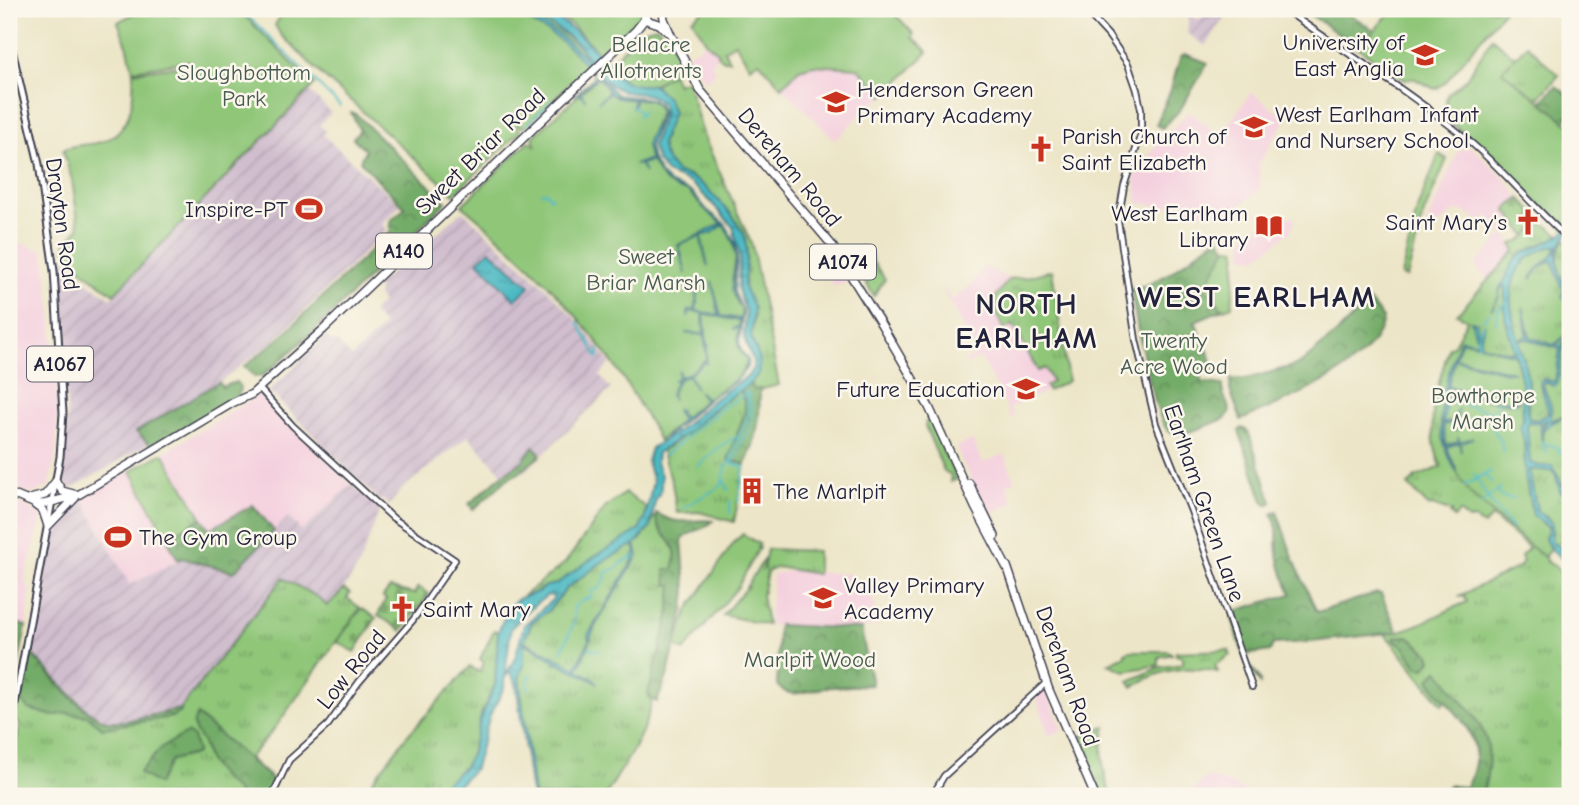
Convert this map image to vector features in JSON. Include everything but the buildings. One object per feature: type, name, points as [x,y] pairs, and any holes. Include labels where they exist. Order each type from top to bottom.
[{"type":"highway","name":"Dereham Road","points":[[646,11],[653,23],[662,25],[671,35]]},
{"type":"highway","name":"Sweet Briar Road","points":[[52,503],[78,495],[232,403],[252,394],[324,329],[636,30],[646,11]]},
{"type":"highway","name":"Dereham Road","points":[[653,23],[664,12],[671,35],[713,106],[831,244],[881,324],[888,330],[929,407],[975,507],[1007,568],[1046,682],[1095,796]]},
{"type":"highway","name":"Sweet Briar Road","points":[[636,30],[653,23]]},
{"type":"highway","points":[[56,481],[62,491],[78,495]]},
{"type":"highway","points":[[25,500],[42,497],[52,489],[56,481]]},
{"type":"highway","name":"A140","points":[[9,494],[38,504],[52,503]]},
{"type":"highway","name":"A140","points":[[48,526],[78,495]]},
{"type":"highway","points":[[25,500],[43,511],[48,526]]},
{"type":"main road","name":"Drayton Road","points":[[9,37],[39,164],[54,271],[63,413],[62,439],[52,503]]},
{"type":"main road","name":"A1067","points":[[9,737],[52,503]]},
{"type":"street","name":"Earlham Green Lane","points":[[1084,9],[1108,35],[1130,68],[1140,100],[1140,142],[1124,186],[1118,221],[1136,340],[1156,424],[1194,518],[1252,687]]},
{"type":"street","points":[[1284,9],[1460,133],[1495,163],[1533,206],[1570,240]]},
{"type":"street","name":"Low Road","points":[[258,386],[293,426],[393,518],[455,560],[413,620],[359,682],[328,725],[289,760],[272,796]]},
{"type":"street","points":[[932,796],[944,776],[1046,682]]},
{"type":"shaded area","points":[[1207,9],[1230,9],[1206,46],[1187,33],[1189,16],[1200,19]]},
{"type":"shaded area","points":[[707,43],[719,53],[711,65],[716,72],[705,81],[688,54]]},
{"type":"shaded area","name":"Henderson Green Primary Academy","points":[[813,65],[859,68],[884,96],[864,111],[835,140],[782,87],[799,69]]},
{"type":"shaded area","points":[[309,91],[331,113],[319,125],[326,131],[323,135],[400,205],[382,224],[387,230],[273,341],[219,383],[136,432],[150,443],[71,489],[62,480],[67,442],[67,397],[61,289],[56,257],[64,257],[84,280],[111,298]]},
{"type":"shaded area","points":[[1251,92],[1286,119],[1259,163],[1258,191],[1227,215],[1138,203],[1135,176],[1156,145],[1189,112],[1221,136]]},
{"type":"shaded area","points":[[1471,147],[1503,177],[1520,198],[1506,210],[1515,222],[1503,230],[1515,251],[1489,280],[1475,266],[1503,235],[1488,215],[1482,222],[1463,211],[1455,211],[1431,231],[1426,225],[1458,151]]},
{"type":"shaded area","points":[[463,211],[545,287],[582,326],[610,363],[600,376],[611,389],[526,470],[507,479],[468,436],[403,488],[389,505],[382,499],[380,501],[269,391],[326,336],[333,343],[336,341],[352,357],[384,326],[372,313],[382,302],[378,298],[378,285]]},
{"type":"shaded area","points":[[1279,213],[1295,219],[1291,231],[1256,258],[1243,257],[1244,236]]},
{"type":"shaded area","points":[[9,239],[44,251],[51,309],[57,406],[56,454],[49,486],[33,494],[9,486]]},
{"type":"shaded area","points":[[828,245],[851,281],[834,286],[816,255]]},
{"type":"shaded area","points":[[984,266],[1009,279],[1052,270],[1068,381],[1010,408],[1014,417],[1011,418],[981,358],[967,364],[965,361],[978,353],[942,289],[944,287],[952,300],[972,285]]},
{"type":"shaded area","points":[[259,395],[351,484],[302,531],[288,517],[274,531],[253,505],[209,530],[163,453]]},
{"type":"shaded area","points":[[972,440],[983,463],[1004,454],[1015,481],[1006,485],[1014,503],[991,513],[976,490],[956,447]]},
{"type":"shaded area","points":[[131,471],[178,560],[130,586],[82,498]]},
{"type":"shaded area","points":[[351,484],[380,509],[359,565],[344,589],[327,606],[319,598],[283,578],[180,709],[125,721],[103,721],[86,709],[28,650],[42,600],[49,541],[54,523],[69,506],[82,498],[130,585],[182,558],[234,572],[288,517],[302,531]]},
{"type":"shaded area","points":[[9,499],[35,510],[42,520],[24,579],[30,591],[26,626],[9,621]]},
{"type":"shaded area","name":"Valley Primary Academy","points":[[791,571],[850,574],[853,584],[870,581],[878,626],[843,630],[769,625],[773,574]]},
{"type":"shaded area","points":[[1041,691],[1047,692],[1062,730],[1049,736],[1036,696]]},
{"type":"shaded area","points":[[1206,777],[1231,784],[1256,796],[1196,796],[1192,791]]},
{"type":"green space","name":"Sloughbottom Park","points":[[142,9],[168,9],[176,16],[183,9],[238,9],[314,85],[114,294],[83,271],[64,248],[79,228],[72,180],[63,150],[101,142],[119,131],[132,104],[133,72],[191,65],[190,61],[133,70],[118,22]]},
{"type":"green space","points":[[285,9],[642,9],[638,20],[600,54],[572,25],[560,18],[555,28],[579,46],[591,63],[524,128],[517,124],[520,132],[454,194],[280,34],[275,25]]},
{"type":"green space","points":[[705,9],[890,9],[928,52],[884,96],[858,68],[813,65],[799,69],[782,87],[759,61],[750,67],[735,43],[724,50],[729,60],[718,55],[692,19]]},
{"type":"green space","points":[[1302,9],[1342,9],[1418,59],[1437,88],[1413,78],[1405,80]]},
{"type":"green space","name":"University of East Anglia","points":[[1393,9],[1505,9],[1445,83],[1435,89],[1413,78],[1405,80],[1359,48]]},
{"type":"green space","name":"Bellacre Allotments","points":[[656,26],[670,39],[683,66],[652,84],[643,86],[626,82],[607,64],[646,29]]},
{"type":"green space","points":[[1492,38],[1515,57],[1502,71],[1570,125],[1570,225],[1565,229],[1497,160],[1444,117],[1447,95],[1466,79]]},
{"type":"green space","points":[[1527,45],[1559,75],[1537,100],[1501,71]]},
{"type":"green space","points":[[1185,54],[1208,63],[1180,110],[1162,128],[1156,125],[1180,58]]},
{"type":"green space","points":[[672,73],[677,84],[687,80],[703,135],[752,245],[779,385],[754,391],[750,384],[758,374],[757,353],[751,337],[754,316],[744,287],[747,251],[744,234],[731,214],[703,185],[670,167],[661,148],[671,109],[664,94],[654,85]]},
{"type":"green space","name":"Sweet Briar Marsh","points":[[598,77],[610,92],[619,98],[648,100],[657,106],[660,112],[647,149],[650,160],[664,181],[677,189],[688,191],[725,226],[733,242],[736,258],[732,279],[734,296],[742,310],[738,340],[740,350],[747,359],[747,367],[736,380],[700,404],[659,441],[624,379],[583,324],[513,250],[462,205],[529,141],[535,145],[533,137]]},
{"type":"green space","points":[[1556,86],[1570,96],[1570,114],[1565,122],[1535,105]]},
{"type":"green space","points":[[351,113],[356,114],[446,202],[312,333],[264,375],[255,377],[244,367],[282,336],[391,231],[390,221],[405,208],[360,161],[365,150],[353,138],[360,130]]},
{"type":"green space","points":[[1439,154],[1447,159],[1424,213],[1407,277],[1401,276],[1418,206]]},
{"type":"green space","points":[[1520,198],[1542,222],[1526,236],[1506,210]]},
{"type":"green space","points":[[1542,222],[1561,236],[1517,257],[1503,287],[1506,289],[1506,322],[1515,352],[1526,465],[1546,561],[1556,567],[1570,586],[1570,796],[1462,796],[1447,787],[1466,787],[1472,776],[1475,751],[1469,733],[1447,700],[1442,704],[1385,634],[1417,625],[1467,602],[1464,596],[1459,596],[1519,567],[1523,562],[1521,556],[1529,548],[1492,517],[1484,526],[1474,519],[1468,520],[1460,512],[1454,518],[1450,514],[1452,512],[1432,505],[1429,507],[1408,485],[1414,478],[1441,467],[1432,421],[1436,392],[1449,347],[1453,346],[1467,320],[1457,314],[1515,251],[1512,244],[1519,242]]},
{"type":"green space","name":"Twenty Acre Wood","points":[[1219,236],[1227,248],[1206,285],[1223,309],[1195,321],[1214,366],[1214,370],[1202,369],[1201,382],[1223,385],[1230,411],[1226,418],[1190,432],[1170,432],[1164,425],[1151,389],[1131,289],[1142,287],[1166,275]]},
{"type":"green space","points":[[1565,239],[1570,244],[1570,299],[1566,295],[1558,260]]},
{"type":"green space","points":[[1557,245],[1553,255],[1540,267],[1552,260],[1563,289],[1564,300],[1570,303],[1570,335],[1560,351],[1555,382],[1544,379],[1540,386],[1549,414],[1536,420],[1528,417],[1527,374],[1510,307],[1517,271],[1533,255]]},
{"type":"green space","points":[[861,247],[866,256],[871,254],[872,261],[885,279],[874,296],[849,254]]},
{"type":"green space","points":[[1227,248],[1237,249],[1232,306],[1223,309],[1206,285]]},
{"type":"green space","points":[[1052,270],[1068,381],[1048,391],[1046,386],[1052,382],[1045,368],[1038,371],[1013,325],[1004,329],[991,303],[1009,279]]},
{"type":"green space","points":[[1369,301],[1383,318],[1377,336],[1364,352],[1325,381],[1241,420],[1230,390],[1231,379],[1246,379],[1300,364]]},
{"type":"green space","name":"Bowthorpe Marsh","points":[[1462,340],[1515,354],[1522,382],[1525,476],[1531,508],[1549,528],[1545,538],[1550,549],[1544,557],[1469,492],[1447,447],[1443,425],[1445,397],[1454,358]]},
{"type":"green space","points":[[1570,340],[1570,413],[1550,421],[1551,407],[1543,384],[1545,382],[1554,386],[1563,350]]},
{"type":"green space","points":[[219,382],[222,387],[236,382],[240,387],[239,395],[152,446],[136,432]]},
{"type":"green space","points":[[750,384],[754,390],[760,389],[759,409],[755,437],[745,464],[728,460],[746,409],[741,390]]},
{"type":"green space","points":[[741,390],[746,409],[728,460],[745,464],[734,522],[699,512],[677,513],[672,483],[661,449],[669,447]]},
{"type":"green space","points":[[1570,414],[1570,483],[1560,485],[1560,479],[1549,466],[1530,463],[1527,427],[1528,422],[1548,420],[1542,426],[1541,437],[1548,425]]},
{"type":"green space","points":[[930,420],[958,479],[950,482],[951,475],[944,471],[925,426]]},
{"type":"green space","points":[[1242,428],[1248,431],[1272,502],[1268,505],[1263,501],[1239,431]]},
{"type":"green space","points":[[533,446],[540,456],[507,479],[473,510],[469,504],[523,461]]},
{"type":"green space","points":[[163,453],[202,518],[167,538],[131,471]]},
{"type":"green space","points":[[1529,469],[1552,471],[1563,492],[1570,497],[1570,529],[1559,543],[1567,536],[1570,538],[1570,558],[1551,540],[1553,529],[1549,519],[1537,511]]},
{"type":"green space","points":[[625,493],[646,507],[645,518],[639,530],[556,584],[524,595],[565,563],[606,507]]},
{"type":"green space","points":[[253,505],[274,531],[234,572],[182,558],[178,560],[167,538],[202,518],[210,529]]},
{"type":"green space","points":[[1277,511],[1293,558],[1317,612],[1377,593],[1381,594],[1398,632],[1273,644],[1270,651],[1244,655],[1260,683],[1246,663],[1232,619],[1233,614],[1239,610],[1291,594],[1278,553],[1277,527],[1272,514]]},
{"type":"green space","points":[[656,513],[677,521],[713,521],[682,540],[686,590],[684,609],[668,674],[657,702],[652,700],[648,693],[669,617],[672,585],[667,585],[665,569],[673,569],[675,550],[660,529]]},
{"type":"green space","points":[[653,517],[676,554],[669,617],[649,697],[652,700],[645,725],[605,796],[534,796],[519,677],[524,664],[524,642],[528,645],[524,641],[532,622],[548,611],[567,588],[605,560],[640,540],[650,528]]},
{"type":"green space","points":[[743,534],[759,544],[759,548],[738,587],[684,651],[675,646],[688,610],[735,541]]},
{"type":"green space","points":[[767,549],[817,551],[817,574],[777,567],[767,572],[762,595],[767,625],[723,615],[745,589],[764,559],[763,570]]},
{"type":"green space","points":[[283,578],[319,598],[327,606],[344,589],[350,593],[347,598],[360,608],[275,728],[249,758],[274,781],[269,796],[9,796],[20,725],[15,719],[28,650],[86,709],[103,721],[125,721],[180,709]]},
{"type":"green space","points":[[418,587],[429,594],[402,631],[378,615],[386,599],[383,597],[390,588],[414,594]]},
{"type":"green space","points":[[361,608],[376,618],[355,652],[337,642]]},
{"type":"green space","points":[[9,621],[26,626],[11,702],[9,700]]},
{"type":"green space","name":"Marlpit Wood","points":[[778,625],[861,629],[872,685],[831,687],[793,694],[782,690],[777,685]]},
{"type":"green space","points":[[494,630],[498,632],[495,685],[482,712],[471,755],[464,767],[442,786],[416,796],[361,796],[406,737],[470,667],[480,672],[484,662],[480,659]]},
{"type":"green space","points":[[1409,636],[1429,654],[1431,660],[1425,668],[1418,667],[1404,647],[1394,639]]},
{"type":"green space","points":[[28,650],[68,694],[92,714],[104,720],[115,722],[180,709],[181,712],[172,717],[102,728],[88,716],[67,713],[53,716],[29,709],[19,699]]},
{"type":"green space","points":[[1229,650],[1230,655],[1215,665],[1218,672],[1174,670],[1153,676],[1133,687],[1129,681],[1155,668],[1183,664],[1183,657],[1176,655],[1176,652]]},
{"type":"green space","points":[[1130,651],[1168,651],[1172,654],[1159,657],[1159,665],[1125,671],[1108,664]]},
{"type":"green space","points":[[1438,670],[1477,720],[1487,742],[1489,766],[1482,796],[1464,796],[1448,786],[1466,787],[1476,757],[1469,731],[1429,679]]},
{"type":"green space","points":[[197,715],[274,781],[269,796],[241,796],[218,773],[210,763],[194,728]]},
{"type":"green space","points":[[1106,727],[1103,762],[1111,796],[1100,796],[1081,753],[1083,747],[1079,737]]},
{"type":"green space","points":[[187,733],[193,737],[197,751],[195,754],[171,760],[158,784],[139,773],[162,747]]},
{"type":"water","points":[[504,9],[526,15],[561,37],[589,62],[588,67],[594,77],[576,54],[555,36]]},
{"type":"water","points":[[523,9],[545,13],[555,18],[576,32],[619,78],[634,84],[654,85],[668,99],[673,112],[661,144],[664,156],[677,173],[689,176],[703,185],[731,214],[744,234],[747,251],[744,287],[754,309],[751,337],[760,360],[758,374],[750,384],[657,453],[661,490],[655,502],[650,528],[635,544],[638,556],[595,626],[589,648],[577,669],[596,682],[557,662],[555,665],[556,661],[524,643],[524,664],[519,678],[534,796],[530,787],[516,683],[510,672],[505,677],[504,688],[490,715],[475,768],[459,784],[441,796],[416,796],[442,786],[464,767],[471,755],[480,720],[495,685],[498,632],[509,606],[520,598],[556,584],[639,530],[645,518],[653,482],[647,461],[651,448],[674,434],[673,431],[676,433],[713,400],[748,376],[753,368],[744,337],[746,313],[738,289],[740,256],[733,227],[691,183],[666,173],[656,159],[652,146],[664,114],[662,104],[651,96],[624,92],[611,85],[572,40]],"holes":[[[633,545],[636,551],[634,559],[588,635],[589,641],[576,668],[524,641],[532,622],[548,611],[567,588],[605,560]],[[548,595],[553,596],[553,599],[524,625],[514,662],[505,674],[511,628]]]},
{"type":"water","points":[[598,75],[617,95],[649,99],[659,106],[662,113],[649,146],[651,157],[660,174],[670,184],[692,192],[707,210],[725,224],[735,243],[737,257],[734,292],[743,312],[739,342],[741,350],[738,345],[739,328],[733,329],[739,326],[740,321],[704,314],[709,346],[707,355],[704,335],[685,333],[704,334],[703,313],[690,311],[688,317],[688,310],[694,310],[699,286],[696,311],[719,315],[712,281],[721,316],[741,319],[742,310],[732,290],[736,258],[733,242],[724,225],[701,236],[708,267],[700,236],[679,245],[686,274],[678,245],[722,224],[707,211],[689,191],[677,189],[664,181],[651,161],[641,164],[645,173],[640,164],[634,165],[650,159],[647,142],[658,121],[658,106],[640,98],[636,99],[632,108],[634,99],[619,98],[609,93],[598,102],[609,91],[598,77],[580,91],[586,100],[579,93],[574,96]]},
{"type":"water","points":[[1570,228],[1559,248],[1558,260],[1560,272],[1568,288],[1566,295],[1570,303],[1562,297],[1563,289],[1552,260],[1540,267],[1558,246],[1554,246],[1524,260],[1515,276],[1511,304],[1527,375],[1529,419],[1537,420],[1549,414],[1540,382],[1544,379],[1555,382],[1560,349],[1527,339],[1520,340],[1527,335],[1523,307],[1530,337],[1554,345],[1565,336],[1556,345],[1560,347],[1570,335],[1570,340],[1563,348],[1558,382],[1554,386],[1545,382],[1543,384],[1551,407],[1550,421],[1570,414],[1565,416],[1564,422],[1563,417],[1543,429],[1542,442],[1540,424],[1544,427],[1547,420],[1528,422],[1527,427],[1530,463],[1552,466],[1561,485],[1570,483],[1562,490],[1570,497],[1560,492],[1552,471],[1529,469],[1537,511],[1552,523],[1551,540],[1570,558],[1570,570],[1547,544],[1545,539],[1549,527],[1533,515],[1525,476],[1525,445],[1520,426],[1523,420],[1522,382],[1516,355],[1493,349],[1515,352],[1505,317],[1505,286],[1500,289],[1499,294],[1499,289],[1515,260]]},
{"type":"water","points":[[490,250],[530,286],[515,300],[478,261]]},
{"type":"water","points":[[1471,321],[1476,322],[1478,336],[1485,324],[1481,345],[1491,348],[1462,340],[1455,358],[1514,372],[1455,359],[1448,386],[1497,401],[1518,402],[1502,403],[1448,388],[1443,423],[1455,422],[1458,408],[1456,422],[1459,422],[1456,423],[1457,431],[1455,423],[1443,425],[1446,445],[1458,442],[1458,437],[1460,442],[1473,438],[1460,443],[1461,452],[1459,443],[1447,447],[1457,473],[1443,442],[1441,414],[1448,374],[1461,339],[1478,343]]},
{"type":"water","points":[[744,356],[748,360],[747,367],[736,381],[712,396],[665,438],[682,420],[676,408],[684,418],[705,400],[698,391],[707,399],[742,373],[747,359]]},
{"type":"water","points":[[706,359],[689,375],[696,389],[688,375],[678,380],[671,394],[673,400],[670,395],[679,370],[679,377],[690,373]]},
{"type":"waterway","points":[[241,9],[340,106]]},
{"type":"waterway","points":[[365,12],[368,15]]},
{"type":"waterway","points":[[527,125],[552,101]]},
{"type":"waterway","points":[[633,106],[641,114]]},
{"type":"waterway","points":[[638,116],[643,111]]},
{"type":"waterway","points":[[541,193],[546,192],[551,198]]},
{"type":"waterway","points":[[1496,323],[1498,310],[1505,303]]},
{"type":"waterway","points":[[1483,320],[1489,313]]},
{"type":"waterway","points":[[578,322],[598,358],[599,349]]},
{"type":"waterway","points":[[1479,346],[1477,338],[1483,324]]},
{"type":"waterway","points":[[1566,380],[1570,373]]},
{"type":"waterway","points":[[665,455],[721,409],[748,392],[752,409],[750,428],[742,440],[736,458],[726,467],[721,486],[683,508]]},
{"type":"waterway","points":[[738,502],[744,467],[730,463],[747,414],[745,394]]},
{"type":"waterway","points":[[1445,400],[1493,412]]},
{"type":"waterway","points":[[1497,402],[1493,427],[1501,440],[1503,453]]},
{"type":"waterway","points":[[697,467],[719,447],[736,437]]},
{"type":"waterway","points":[[1542,442],[1556,447],[1562,454]]},
{"type":"waterway","points":[[1542,443],[1547,454]]},
{"type":"waterway","points":[[1465,485],[1491,471]]},
{"type":"waterway","points":[[1474,474],[1488,499],[1512,528]]},
{"type":"waterway","points":[[1485,476],[1492,482]]},
{"type":"waterway","points":[[723,478],[728,490]]},
{"type":"waterway","points":[[1481,504],[1500,488]]},
{"type":"waterway","points":[[1497,492],[1501,497],[1514,499]]},
{"type":"waterway","points":[[730,501],[730,513]]},
{"type":"waterway","points":[[561,652],[574,623],[574,607],[591,597],[591,591],[599,589],[606,578],[605,573],[618,568],[633,557]]},
{"type":"waterway","points":[[589,648],[599,651]]},
{"type":"waterway","points":[[528,690],[528,677],[530,675],[532,678]]},
{"type":"place","name":"University of East Anglia","points":[[1425,55]]},
{"type":"place","name":"Henderson Green Primary Academy","points":[[836,102]]},
{"type":"place","name":"West Earlham Infant and Nursery School","points":[[1254,127]]},
{"type":"place","name":"Parish Church of Saint Elizabeth","points":[[1041,149]]},
{"type":"place","name":"Inspire-PT","points":[[309,209]]},
{"type":"place","name":"Saint Mary's","points":[[1528,222]]},
{"type":"place","name":"West Earlham Library","points":[[1269,226]]},
{"type":"place","name":"Future Education","points":[[1026,389]]},
{"type":"place","name":"The Marlpit","points":[[752,491]]},
{"type":"place","name":"The Gym Group","points":[[118,537]]},
{"type":"place","name":"Valley Primary Academy","points":[[823,598]]},
{"type":"place","name":"Saint Mary","points":[[402,609]]},
{"type":"district","name":"WEST EARLHAM","points":[[1257,297]]},
{"type":"district","name":"NORTH EARLHAM","points":[[1027,321]]}]
